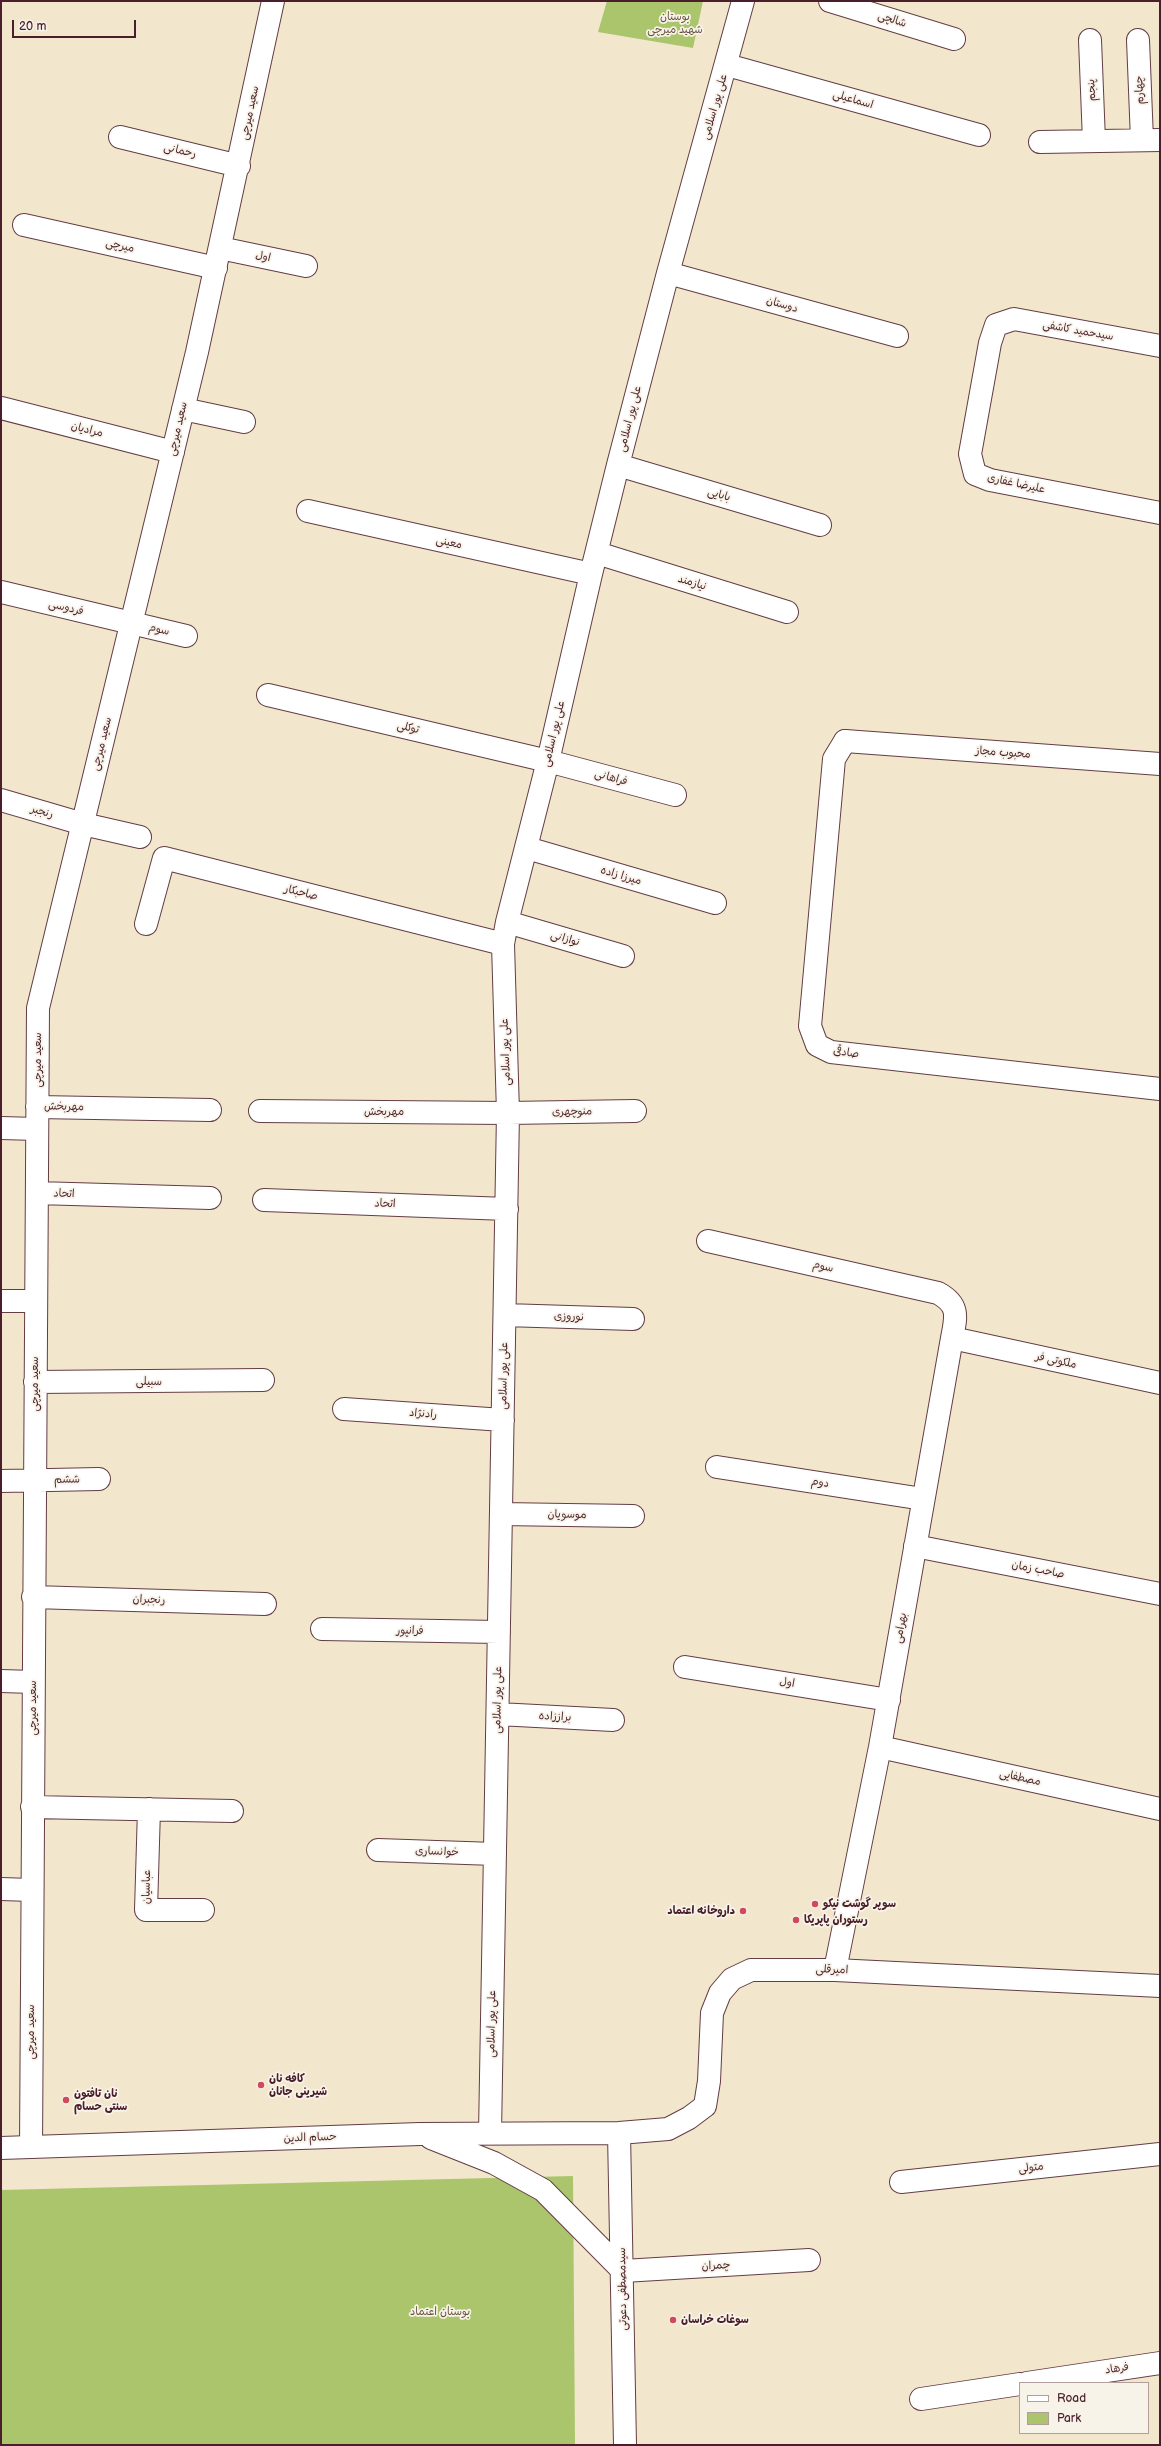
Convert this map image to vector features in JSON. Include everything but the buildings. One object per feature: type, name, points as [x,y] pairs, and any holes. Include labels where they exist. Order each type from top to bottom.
[{"type":"street","name":"سعید میرچی","points":[[30,2147],[38,1008],[173,452],[239,166],[273,1]]},
{"type":"street","name":"علی پور اسلامی","points":[[490,2133],[507,1209],[508,1113],[503,944],[507,922],[527,848],[591,574],[618,466],[668,273],[727,65],[743,1]]},
{"type":"street","name":"شالچی","points":[[830,1],[954,39]]},
{"type":"street","name":"پنجم","points":[[1090,40],[1094,141]]},
{"type":"street","name":"چهارم","points":[[1138,40],[1151,140]]},
{"type":"street","name":"اسماعیلی","points":[[727,65],[979,135]]},
{"type":"street","name":"رحمانی","points":[[120,137],[239,166]]},
{"type":"street","points":[[1040,142],[1151,140]]},
{"type":"street","name":"میرچی","points":[[24,225],[218,258]]},
{"type":"street","name":"اول","points":[[218,258],[306,266]]},
{"type":"street","name":"دوستان","points":[[668,273],[897,336]]},
{"type":"street","name":"سیدحمید کاشفی","points":[[996,325],[1014,319],[1160,346]]},
{"type":"street","name":"علیرضا غفاری","points":[[996,325],[990,343],[970,454],[975,474],[990,480],[1160,513]]},
{"type":"street","name":"مرادیان","points":[[1,408],[173,452]]},
{"type":"street","points":[[183,408],[244,422]]},
{"type":"street","name":"بابایی","points":[[618,466],[820,525]]},
{"type":"street","name":"معینی","points":[[308,512],[591,574]]},
{"type":"street","name":"نیازمند","points":[[597,553],[787,612]]},
{"type":"street","name":"فردوسی","points":[[1,592],[131,623]]},
{"type":"street","name":"سوم","points":[[131,623],[186,636]]},
{"type":"street","name":"توکلی","points":[[268,695],[548,761]]},
{"type":"street","name":"محبوب مجاز","points":[[845,741],[1160,764]]},
{"type":"street","name":"صادقی","points":[[845,741],[834,759],[810,1026],[817,1046],[831,1052],[1160,1089]]},
{"type":"street","name":"فراهانی","points":[[548,761],[675,795]]},
{"type":"street","name":"رنجبر","points":[[1,800],[83,824],[140,837]]},
{"type":"street","name":"میرزا زاده","points":[[527,848],[715,903]]},
{"type":"street","name":"صاحبکار","points":[[146,924],[164,858],[503,944]]},
{"type":"street","name":"نوازانی","points":[[507,922],[623,956]]},
{"type":"street","name":"مهربخش","points":[[37,1107],[210,1110]]},
{"type":"street","name":"مهربخش","points":[[260,1111],[508,1113]]},
{"type":"street","name":"منوچهری","points":[[508,1113],[635,1111]]},
{"type":"street","points":[[1,1128],[37,1128]]},
{"type":"street","name":"اتحاد","points":[[37,1193],[210,1198]]},
{"type":"street","name":"اتحاد","points":[[264,1200],[507,1209]]},
{"type":"street","name":"سوم","points":[[708,1241],[938,1293]]},
{"type":"street","name":"بهرامی","points":[[835,1970],[880,1747],[952,1338],[955,1308],[948,1299],[938,1293]]},
{"type":"street","points":[[1,1301],[36,1302]]},
{"type":"street","name":"نوروزی","points":[[505,1314],[633,1319]]},
{"type":"street","name":"ملکوتی فر","points":[[952,1338],[1160,1383]]},
{"type":"street","name":"سبیلی","points":[[35,1382],[263,1380]]},
{"type":"street","name":"رادنژاد","points":[[344,1409],[503,1420]]},
{"type":"street","name":"دوم","points":[[717,1467],[923,1499]]},
{"type":"street","name":"ششم","points":[[1,1481],[99,1479]]},
{"type":"street","name":"موسویان","points":[[501,1514],[633,1516]]},
{"type":"street","name":"صاحب زمان","points":[[915,1546],[1160,1594]]},
{"type":"street","name":"رنجبران","points":[[33,1597],[265,1604]]},
{"type":"street","name":"فرانپور","points":[[322,1629],[499,1632]]},
{"type":"street","name":"اول","points":[[685,1667],[888,1700]]},
{"type":"street","points":[[1,1681],[33,1682]]},
{"type":"street","name":"براززاده","points":[[498,1714],[613,1720]]},
{"type":"street","name":"مصطفایی","points":[[880,1747],[1160,1809]]},
{"type":"street","points":[[32,1807],[232,1811]]},
{"type":"street","name":"عباسیان","points":[[149,1809],[146,1910],[203,1910]]},
{"type":"street","name":"خوانساری","points":[[378,1850],[495,1854]]},
{"type":"street","points":[[1,1889],[31,1890]]},
{"type":"street","name":"امیرقلی","points":[[619,2133],[668,2129],[689,2118],[705,2106],[709,2081],[712,2013],[720,1993],[732,1979],[751,1970],[835,1970],[1160,1986]]},
{"type":"street","name":"حسام الدین","points":[[1,2148],[420,2134],[619,2133]]},
{"type":"street","name":"سیدمصطفی دعوتی","points":[[619,2133],[625,2445]]},
{"type":"street","points":[[420,2134],[494,2163],[543,2190],[622,2271]]},
{"type":"street","name":"متولی","points":[[901,2182],[1160,2154]]},
{"type":"street","name":"چمران","points":[[622,2271],[809,2260]]},
{"type":"street","name":"فرهاد","points":[[1034,2382],[1160,2363]]},
{"type":"street","points":[[921,2399],[1019,2384]]},
{"type":"green space","name":"بوستان شهید میرچی","points":[[607,1],[703,1],[693,48],[598,32]]},
{"type":"green space","name":"بوستان اعتماد","points":[[573,2176],[575,2445],[1,2445],[1,2190]]},
{"type":"place","name":"سوپر گوشت نیکو","points":[[815,1904]]},
{"type":"place","name":"داروخانه اعتماد","points":[[743,1911]]},
{"type":"place","name":"رستوران پاپریکا","points":[[796,1920]]},
{"type":"place","name":"کافه نان شیرینی جانان","points":[[261,2085]]},
{"type":"place","name":"نان تافتون سنتی حسام","points":[[66,2100]]},
{"type":"place","name":"سوغات خراسان","points":[[673,2320]]}]
